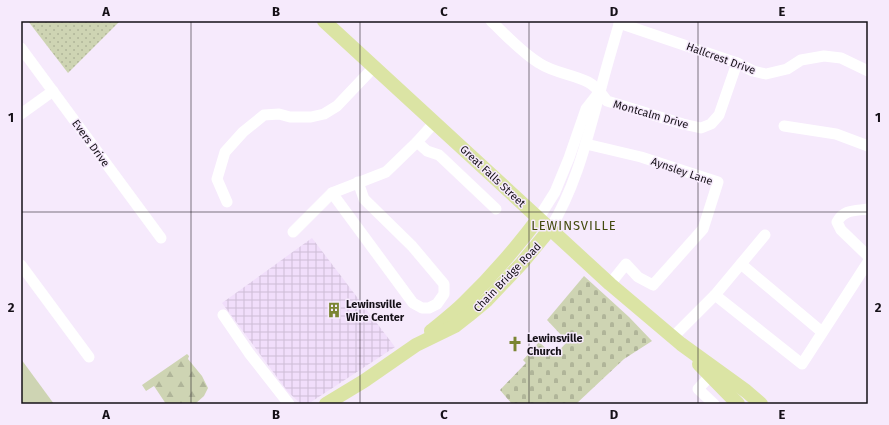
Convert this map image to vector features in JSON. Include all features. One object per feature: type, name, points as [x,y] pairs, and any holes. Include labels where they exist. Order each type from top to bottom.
[{"type":"main road","name":"Great Falls Street","points":[[324,21],[610,284],[677,341],[735,382],[761,404]]},
{"type":"main road","name":"Chain Bridge Road","points":[[326,404],[364,381],[416,345],[464,303],[523,239],[538,219]]},
{"type":"main road","name":"Chain Bridge Road","points":[[416,345],[455,326],[470,315],[487,300],[522,263],[550,229]]},
{"type":"main road","name":"Great Falls Street","points":[[677,341],[738,404]]},
{"type":"street","points":[[491,21],[530,57],[540,64],[551,70],[588,82],[600,92]]},
{"type":"street","name":"Chain Bridge Road","points":[[550,229],[570,190],[586,144],[620,22]]},
{"type":"street","name":"Hallcrest Drive","points":[[620,22],[737,63],[753,71],[766,74],[787,69],[801,60],[824,56],[841,58],[868,72]]},
{"type":"street","name":"Evers Drive","points":[[21,48],[161,238]]},
{"type":"street","name":"Montcalm Drive","points":[[600,92],[607,101],[701,128],[710,124],[719,114],[737,63]]},
{"type":"street","points":[[227,202],[217,179],[225,152],[243,132],[264,115],[279,114],[290,117],[311,117],[324,114],[337,106],[374,67]]},
{"type":"street","points":[[21,114],[53,90]]},
{"type":"street","name":"Chain Bridge Road","points":[[538,219],[555,192],[569,158],[586,109],[600,92]]},
{"type":"street","points":[[293,232],[332,193],[386,172],[435,122]]},
{"type":"street","points":[[784,126],[836,134],[868,146]]},
{"type":"street","points":[[417,142],[427,151],[439,155],[496,209]]},
{"type":"street","name":"Aynsley Lane","points":[[586,144],[642,157],[718,182],[703,229],[653,285],[638,277],[626,264],[610,284]]},
{"type":"street","points":[[332,193],[413,303],[422,308],[429,308],[437,304],[444,294],[444,284],[412,246],[364,199],[358,182]]},
{"type":"street","points":[[868,209],[848,212],[841,215],[837,222],[841,230],[868,256]]},
{"type":"street","points":[[677,341],[765,235]]},
{"type":"street","points":[[715,295],[802,364],[868,262]]},
{"type":"street","points":[[21,264],[89,357]]},
{"type":"street","points":[[741,264],[822,332]]},
{"type":"street","points":[[437,304],[448,317]]},
{"type":"street","points":[[223,315],[249,353],[289,404]]},
{"type":"street","points":[[710,376],[698,389],[714,404]]},
{"type":"shaded area","points":[[312,238],[395,347],[308,404],[301,404],[288,392],[222,303]]},
{"type":"green space","points":[[28,21],[120,21],[68,73]]},
{"type":"green space","points":[[584,276],[629,317],[652,341],[624,359],[576,404],[512,404],[500,390],[526,363],[523,360],[539,342],[554,356],[566,343],[563,337],[547,320]]},
{"type":"green space","points":[[187,354],[189,356],[188,359],[202,376],[208,388],[204,396],[195,404],[166,404],[154,386],[146,391],[142,385]]},
{"type":"green space","points":[[21,359],[54,404],[21,404]]},
{"type":"place","name":"Lewinsville Wire Center","points":[[334,310]]},
{"type":"place","name":"Lewinsville Church","points":[[515,344]]},
{"type":"district","name":"LEWINSVILLE","points":[[574,225]]}]
